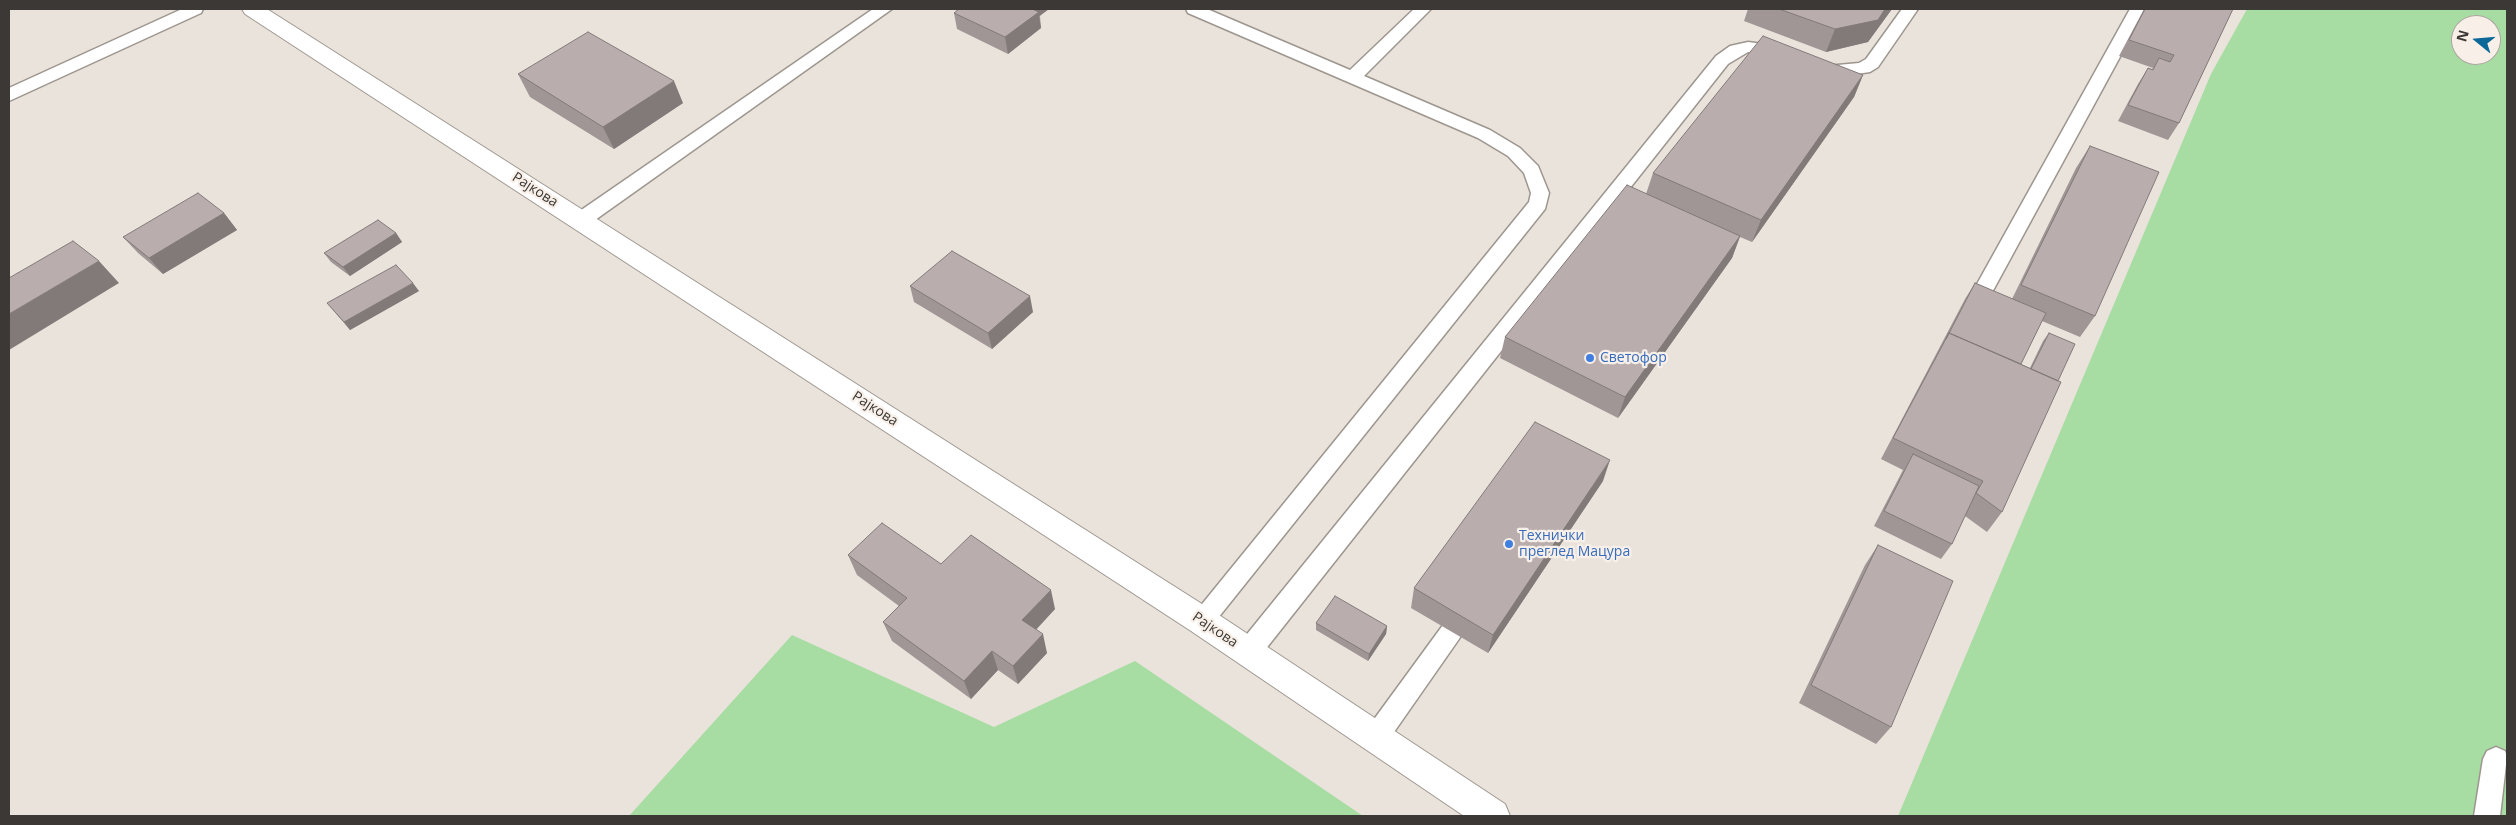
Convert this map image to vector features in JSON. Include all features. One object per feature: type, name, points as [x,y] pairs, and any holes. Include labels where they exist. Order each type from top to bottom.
[{"type":"street","name":"Рајкова","points":[[253,9],[1202,621],[1493,816]]},
{"type":"lane","points":[[9,95],[195,9]]},
{"type":"lane","points":[[581,220],[884,9]]},
{"type":"lane","points":[[1194,9],[1484,134],[1514,152],[1532,170],[1540,193],[1538,204],[1202,621]]},
{"type":"lane","points":[[1353,76],[1423,9]]},
{"type":"lane","points":[[1248,652],[1722,60],[1736,50],[1748,47],[1765,49],[1819,70],[1842,71],[1864,68],[1877,56],[1910,9]]},
{"type":"lane","points":[[1982,293],[2138,9]]},
{"type":"lane","points":[[1376,737],[1451,632]]},
{"type":"lane","points":[[2487,816],[2496,759]]},
{"type":"green space","points":[[2247,9],[2507,9],[2507,816],[1898,816],[2211,74]]},
{"type":"green space","points":[[792,635],[994,727],[1135,661],[1363,816],[629,816]]},
{"type":"building","points":[[959,9],[1032,9],[1039,12],[1005,37],[954,13]]},
{"type":"building","points":[[1779,9],[1885,9],[1878,20],[1835,29]]},
{"type":"building","points":[[2145,9],[2233,9],[2179,123],[2128,105],[2148,68],[2153,70],[2159,58],[2170,62],[2174,55],[2129,40]]},
{"type":"building","points":[[588,32],[674,81],[603,127],[518,74]]},
{"type":"building","points":[[1763,36],[1863,75],[1761,220],[1653,173]]},
{"type":"building","points":[[2090,146],[2159,172],[2095,316],[2021,285]]},
{"type":"building","points":[[1627,185],[1740,236],[1625,397],[1505,337]]},
{"type":"building","points":[[198,193],[224,213],[149,258],[123,237]]},
{"type":"building","points":[[378,220],[396,233],[343,267],[324,253]]},
{"type":"building","points":[[73,241],[99,261],[9,314],[9,278]]},
{"type":"building","points":[[952,251],[1030,296],[988,333],[910,286]]},
{"type":"building","points":[[396,265],[413,283],[344,322],[327,303]]},
{"type":"building","points":[[1975,283],[2046,313],[2021,364],[1949,333]]},
{"type":"building","points":[[1949,333],[2061,382],[2002,512],[1976,493],[1983,481],[1893,438]]},
{"type":"building","points":[[2049,333],[2075,344],[2058,381],[2031,369]]},
{"type":"building","name":"Технички преглед Мацура","points":[[1535,422],[1610,460],[1493,635],[1414,588]]},
{"type":"building","points":[[1913,454],[1979,486],[1952,544],[1884,511]]},
{"type":"building","points":[[882,523],[941,564],[971,535],[1051,590],[1022,620],[1043,634],[1013,666],[992,651],[964,681],[883,622],[907,598],[848,555]]},
{"type":"building","points":[[1878,545],[1953,581],[1891,727],[1811,685]]},
{"type":"building","points":[[1335,596],[1387,626],[1369,654],[1316,623]]},
{"type":"place","name":"Светофор","points":[[1590,358]]},
{"type":"place","name":"Технички преглед Мацура","points":[[1509,544]]}]
